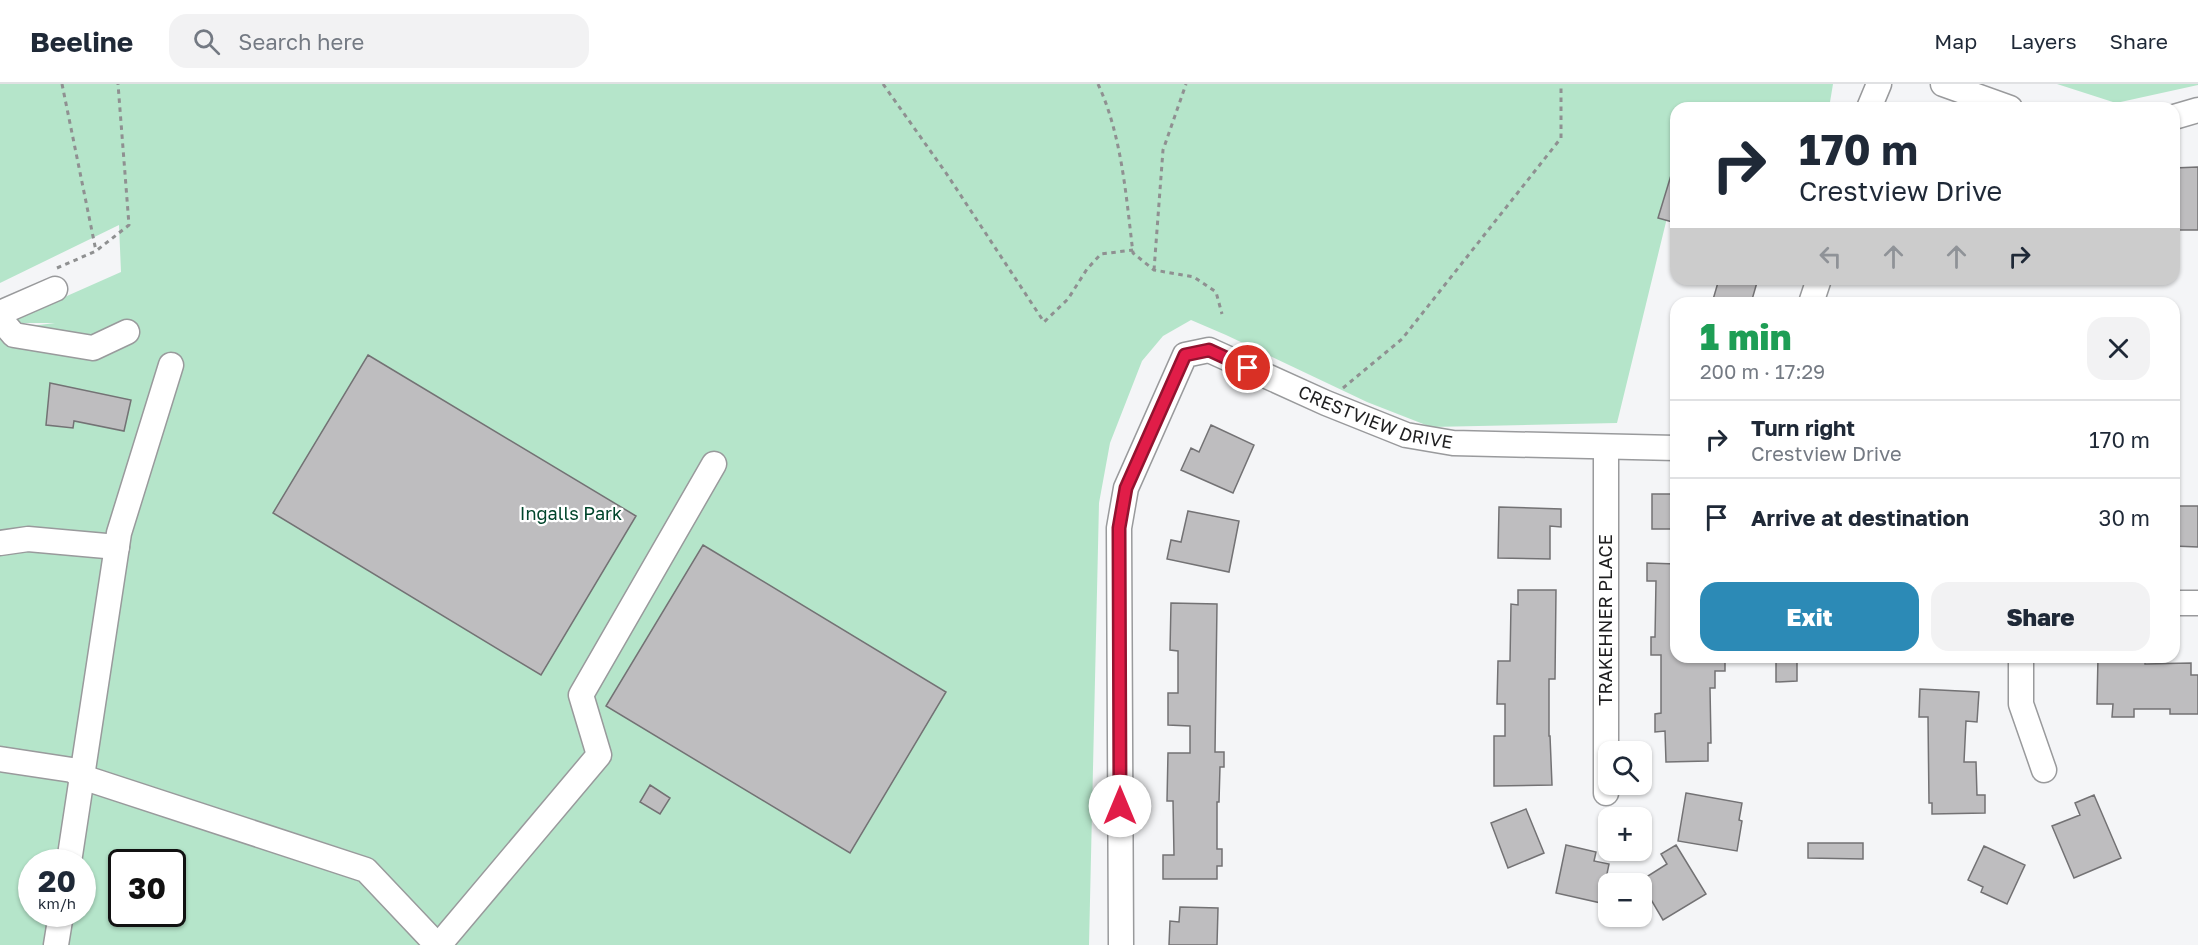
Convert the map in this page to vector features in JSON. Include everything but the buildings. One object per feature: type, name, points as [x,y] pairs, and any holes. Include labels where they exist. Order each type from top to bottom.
[{"type":"street","points":[[1872,102],[1879,84]]},
{"type":"street","points":[[1943,84],[1993,102]]},
{"type":"street","points":[[2180,116],[2198,111]]},
{"type":"street","points":[[0,313],[54,279]]},
{"type":"street","points":[[0,319],[14,335],[93,348],[127,332]]},
{"type":"street","name":"CRESTVIEW DRIVE","points":[[1121,945],[1119,528],[1126,488],[1185,355],[1209,350],[1326,403],[1406,435],[1453,443],[1670,448]]},
{"type":"street","points":[[71,849],[119,533],[171,365]]},
{"type":"street","name":"TRAKEHNER PLACE","points":[[1606,447],[1606,741]]},
{"type":"street","points":[[0,759],[72,770],[82,777],[366,870],[438,945],[599,755],[581,695],[714,464]]},
{"type":"street","points":[[0,543],[28,539],[117,547]]},
{"type":"street","points":[[2180,603],[2198,603]]},
{"type":"street","points":[[2021,663],[2021,704],[2044,770]]},
{"type":"street","points":[[56,945],[59,927]]},
{"type":"path","points":[[62,84],[96,251]]},
{"type":"path","points":[[54,279],[96,251],[129,225],[118,84]]},
{"type":"path","points":[[883,84],[946,172],[1044,322],[1068,299],[1087,269],[1101,254],[1133,250]]},
{"type":"path","points":[[1098,84],[1107,104],[1116,137],[1133,253],[1154,270],[1194,277],[1216,292],[1222,314]]},
{"type":"path","points":[[1154,270],[1163,150],[1185,84]]},
{"type":"path","points":[[1326,403],[1402,339],[1561,138],[1561,84]]},
{"type":"green space","name":"Ingalls Park","points":[[0,84],[1833,84],[1830,102],[1670,102],[1670,206],[1617,423],[1431,427],[1367,402],[1191,320],[1163,336],[1142,361],[1110,443],[1099,503],[1089,945],[0,945],[0,330],[55,323],[6,323],[121,272],[119,225],[0,283]]},
{"type":"green space","points":[[2057,84],[2198,84],[2121,102],[2113,102]]},
{"type":"route","points":[[1120,806],[1119,528],[1126,488],[1185,355],[1209,350],[1248,368]]}]
